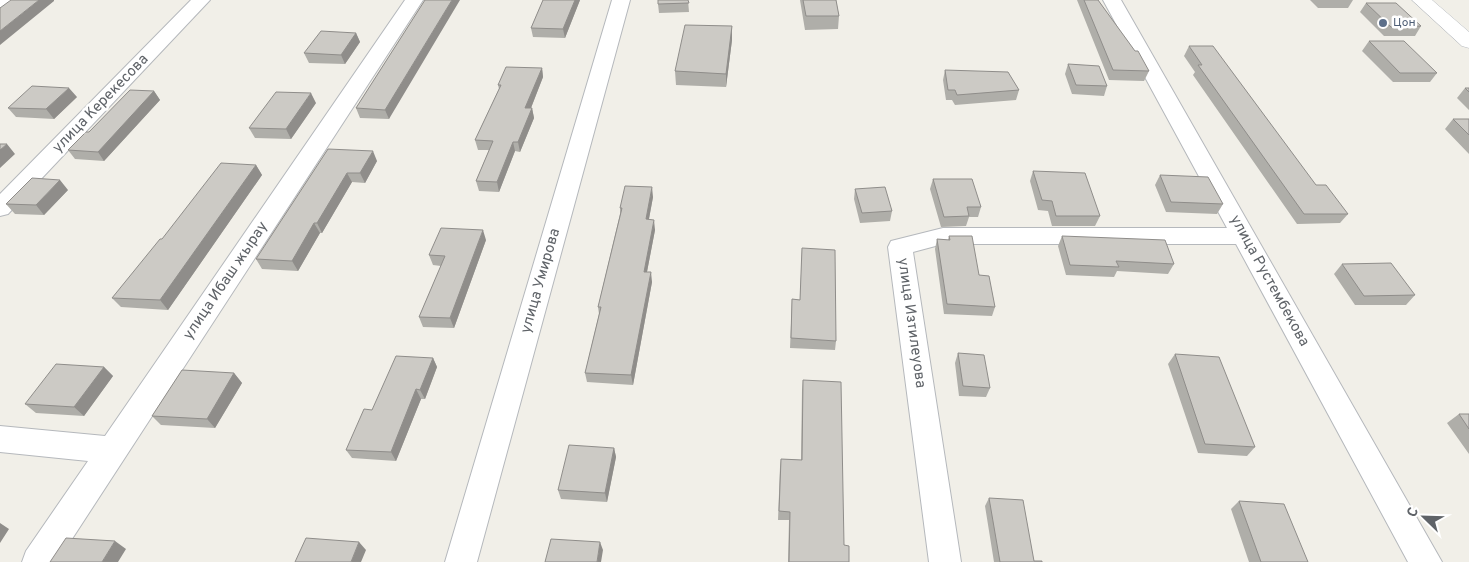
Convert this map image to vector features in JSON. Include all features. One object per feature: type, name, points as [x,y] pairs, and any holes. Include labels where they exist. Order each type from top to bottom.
[{"type":"street","points":[[0,3],[4,0]]},
{"type":"street","name":"улица Керекесова","points":[[0,208],[201,0]]},
{"type":"street","name":"улица Ибаш жырау","points":[[38,562],[414,0]]},
{"type":"street","name":"улица Умирова","points":[[461,562],[621,0]]},
{"type":"street","name":"улица Рустембекова","points":[[1112,0],[1426,562]]},
{"type":"street","points":[[1421,0],[1469,42]]},
{"type":"street","name":"улица Изтилеуова","points":[[945,562],[900,247],[943,236],[1244,236]]},
{"type":"street","points":[[0,439],[112,450]]},
{"type":"building","points":[[11,0],[39,0],[0,31],[0,8]]},
{"type":"building","points":[[425,0],[452,0],[385,110],[356,108]]},
{"type":"building","points":[[543,0],[575,0],[563,29],[531,28]]},
{"type":"building","points":[[658,0],[688,0],[689,3],[658,4]]},
{"type":"building","points":[[803,0],[836,0],[839,16],[806,16]]},
{"type":"building","points":[[1084,0],[1098,0],[1135,51],[1138,51],[1149,71],[1113,70]]},
{"type":"building","points":[[1366,3],[1396,3],[1421,26],[1391,27]]},
{"type":"building","points":[[685,25],[732,26],[726,74],[675,71]]},
{"type":"building","points":[[321,31],[356,33],[341,55],[304,53]]},
{"type":"building","points":[[1369,41],[1404,41],[1437,73],[1400,73]]},
{"type":"building","points":[[1189,46],[1213,46],[1316,185],[1326,185],[1348,214],[1304,214],[1198,65],[1202,65]]},
{"type":"building","points":[[1068,64],[1099,66],[1107,86],[1076,85]]},
{"type":"building","points":[[506,67],[542,68],[525,108],[532,108],[518,142],[513,142],[497,182],[476,181],[493,141],[475,140],[501,85],[498,85]]},
{"type":"building","points":[[945,70],[1008,72],[1019,90],[957,95],[955,90],[948,90]]},
{"type":"building","points":[[32,86],[69,88],[46,109],[8,108]]},
{"type":"building","points":[[130,90],[154,91],[98,152],[68,150],[86,132],[89,132]]},
{"type":"building","points":[[276,92],[311,93],[286,129],[249,128]]},
{"type":"building","points":[[1453,119],[1469,119],[1469,135]]},
{"type":"building","points":[[0,144],[7,144],[0,150]]},
{"type":"building","points":[[328,149],[373,151],[360,173],[347,173],[292,261],[256,259]]},
{"type":"building","points":[[221,163],[256,165],[160,300],[112,298],[160,239],[162,239]]},
{"type":"building","points":[[1033,171],[1085,173],[1100,216],[1056,216],[1052,201],[1042,200]]},
{"type":"building","points":[[1160,175],[1208,177],[1223,204],[1171,202]]},
{"type":"building","points":[[32,178],[60,180],[36,205],[6,204]]},
{"type":"building","points":[[933,179],[972,179],[981,207],[967,207],[969,216],[944,217]]},
{"type":"building","points":[[625,186],[652,187],[646,219],[654,220],[644,272],[651,272],[631,375],[585,373],[601,307],[598,307],[622,208],[620,208]]},
{"type":"building","points":[[885,187],[892,211],[862,213],[855,189]]},
{"type":"building","points":[[441,228],[483,230],[450,318],[419,317],[445,256],[429,255]]},
{"type":"building","points":[[949,236],[972,236],[979,275],[989,276],[995,307],[947,304],[937,239],[950,240]]},
{"type":"building","points":[[1062,236],[1165,240],[1174,264],[1116,261],[1119,267],[1070,265]]},
{"type":"building","points":[[802,248],[835,250],[836,341],[791,338],[792,299],[800,300]]},
{"type":"building","points":[[1391,263],[1415,295],[1364,296],[1342,264]]},
{"type":"building","points":[[958,353],[984,355],[990,388],[963,386]]},
{"type":"building","points":[[1175,354],[1219,357],[1255,447],[1205,444]]},
{"type":"building","points":[[396,356],[433,358],[420,390],[416,389],[391,452],[346,450],[364,409],[372,410]]},
{"type":"building","points":[[56,364],[104,367],[74,407],[25,404]]},
{"type":"building","points":[[182,370],[234,373],[207,419],[152,416]]},
{"type":"building","points":[[803,380],[841,382],[844,545],[849,546],[849,562],[789,562],[790,512],[779,511],[781,459],[802,460]]},
{"type":"building","points":[[1459,414],[1469,414],[1469,429]]},
{"type":"building","points":[[569,445],[614,448],[605,493],[558,490]]},
{"type":"building","points":[[989,498],[1023,500],[1034,561],[1042,562],[1000,562]]},
{"type":"building","points":[[1239,501],[1284,504],[1308,562],[1261,562]]},
{"type":"building","points":[[66,538],[115,541],[102,562],[50,562]]},
{"type":"building","points":[[306,538],[359,542],[351,562],[295,562]]},
{"type":"building","points":[[551,539],[600,542],[597,562],[545,562]]},
{"type":"place","name":"Цон","points":[[1383,23]]}]
